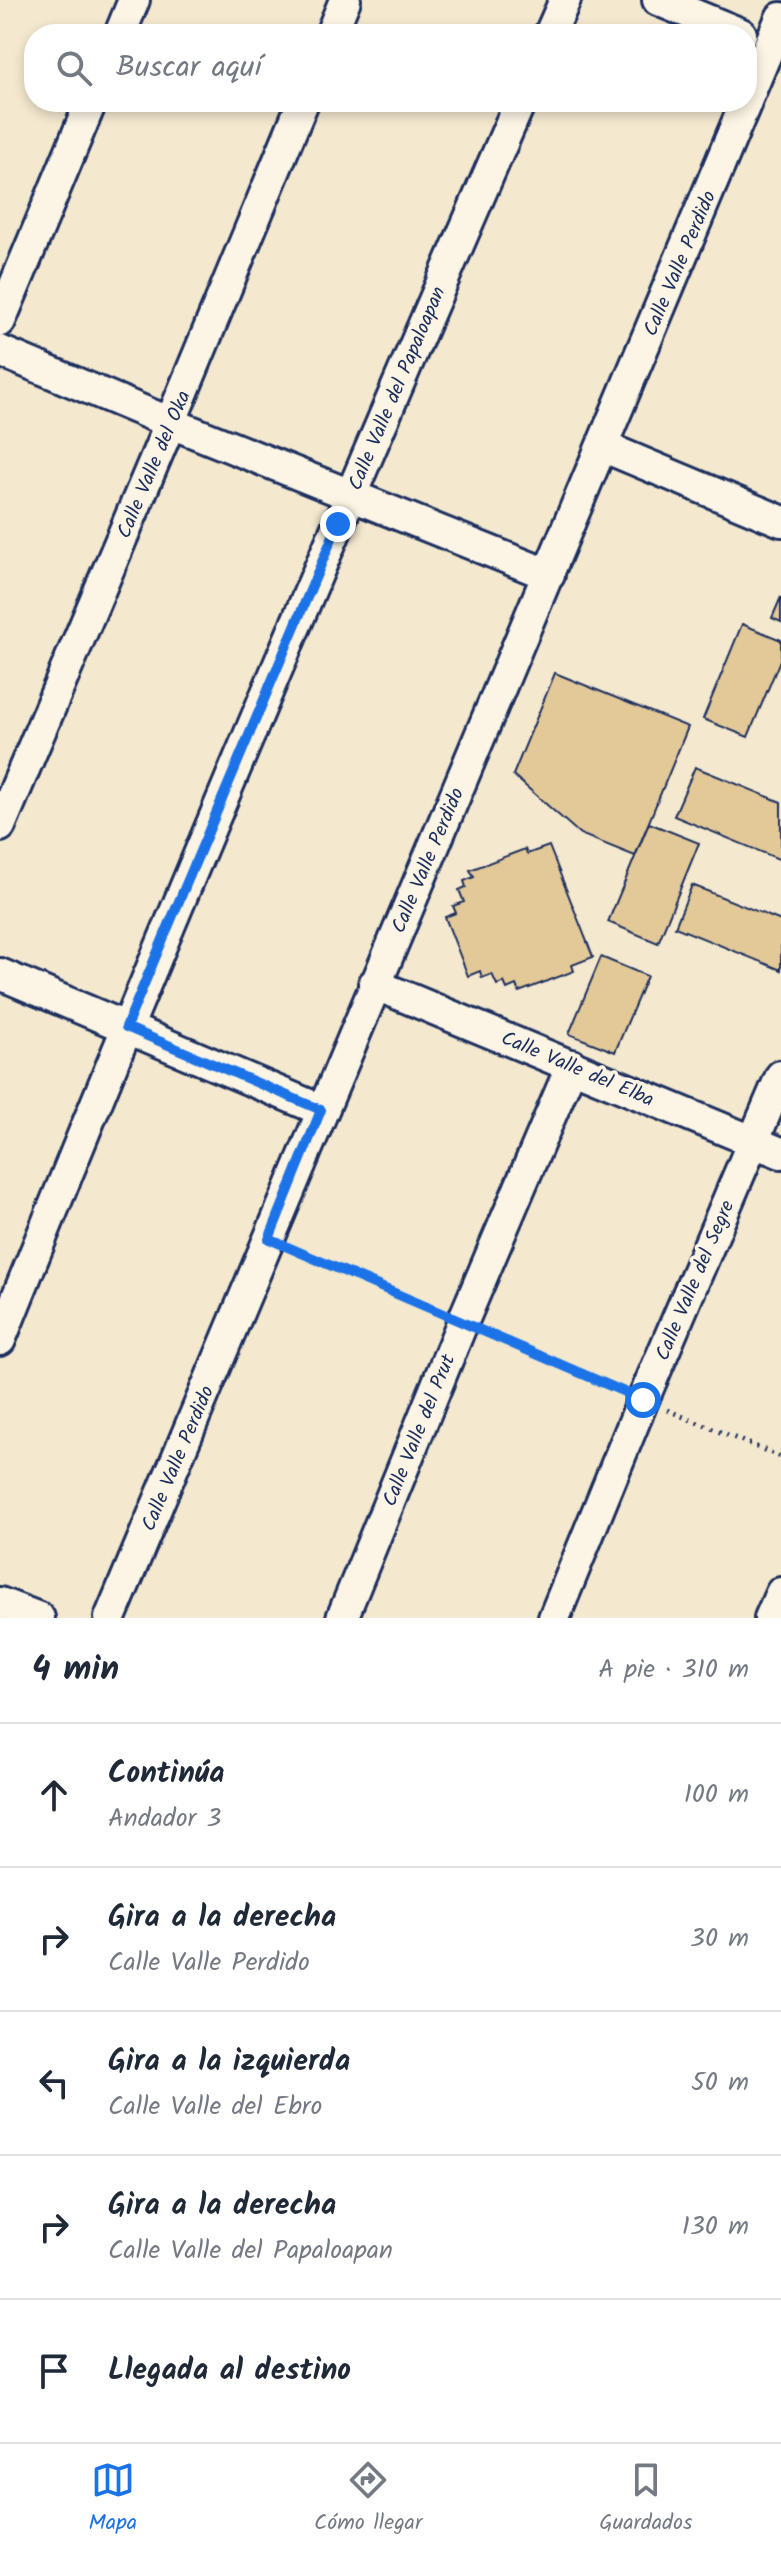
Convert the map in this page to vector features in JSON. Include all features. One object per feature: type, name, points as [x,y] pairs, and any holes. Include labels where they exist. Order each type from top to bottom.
[{"type":"street","points":[[124,24],[134,0]]},
{"type":"street","points":[[335,24],[345,0]]},
{"type":"street","points":[[554,24],[565,0]]},
{"type":"street","points":[[658,0],[717,24]]},
{"type":"street","name":"Calle Valle Perdido","points":[[757,69],[766,43],[781,18]]},
{"type":"street","points":[[0,321],[87,112]]},
{"type":"street","name":"Calle Valle del Oka","points":[[0,826],[299,112]]},
{"type":"street","name":"Calle Valle del Papaloapan","points":[[0,1340],[126,1027],[350,494],[516,112]]},
{"type":"street","name":"Calle Valle Perdido","points":[[110,1618],[741,112]]},
{"type":"street","points":[[0,351],[549,575]]},
{"type":"street","points":[[602,446],[781,521]]},
{"type":"street","points":[[0,974],[321,1110]]},
{"type":"street","name":"Calle Valle del Elba","points":[[374,984],[767,1148]]},
{"type":"street","name":"Calle Valle del Prut","points":[[342,1618],[572,1065]]},
{"type":"street","name":"Calle Valle del Segre","points":[[554,1618],[643,1400],[767,1148],[781,1076]]},
{"type":"street","points":[[770,1618],[781,1593]]},
{"type":"street","points":[[0,1603],[39,1618]]},
{"type":"path","points":[[269,1239],[781,1457]]},
{"type":"building","points":[[781,597],[781,622],[772,618]]},
{"type":"building","points":[[742,624],[781,640],[781,658],[748,737],[703,719]]},
{"type":"building","points":[[555,673],[688,727],[635,856],[580,834],[513,775]]},
{"type":"building","points":[[695,767],[781,802],[781,860],[674,816]]},
{"type":"building","points":[[649,823],[699,843],[658,943],[608,922]]},
{"type":"building","points":[[549,846],[593,957],[572,965],[574,971],[519,992],[516,985],[507,989],[504,982],[497,985],[492,974],[482,978],[480,971],[468,976],[445,917],[456,913],[453,906],[464,902],[459,890],[466,887],[464,881],[474,877],[470,870],[525,849],[527,854]]},
{"type":"building","points":[[692,885],[781,921],[781,970],[675,927]]},
{"type":"building","points":[[601,957],[647,976],[615,1052],[569,1034]]},
{"type":"route","points":[[338,524],[126,1027],[321,1110],[269,1239],[643,1400]]}]
